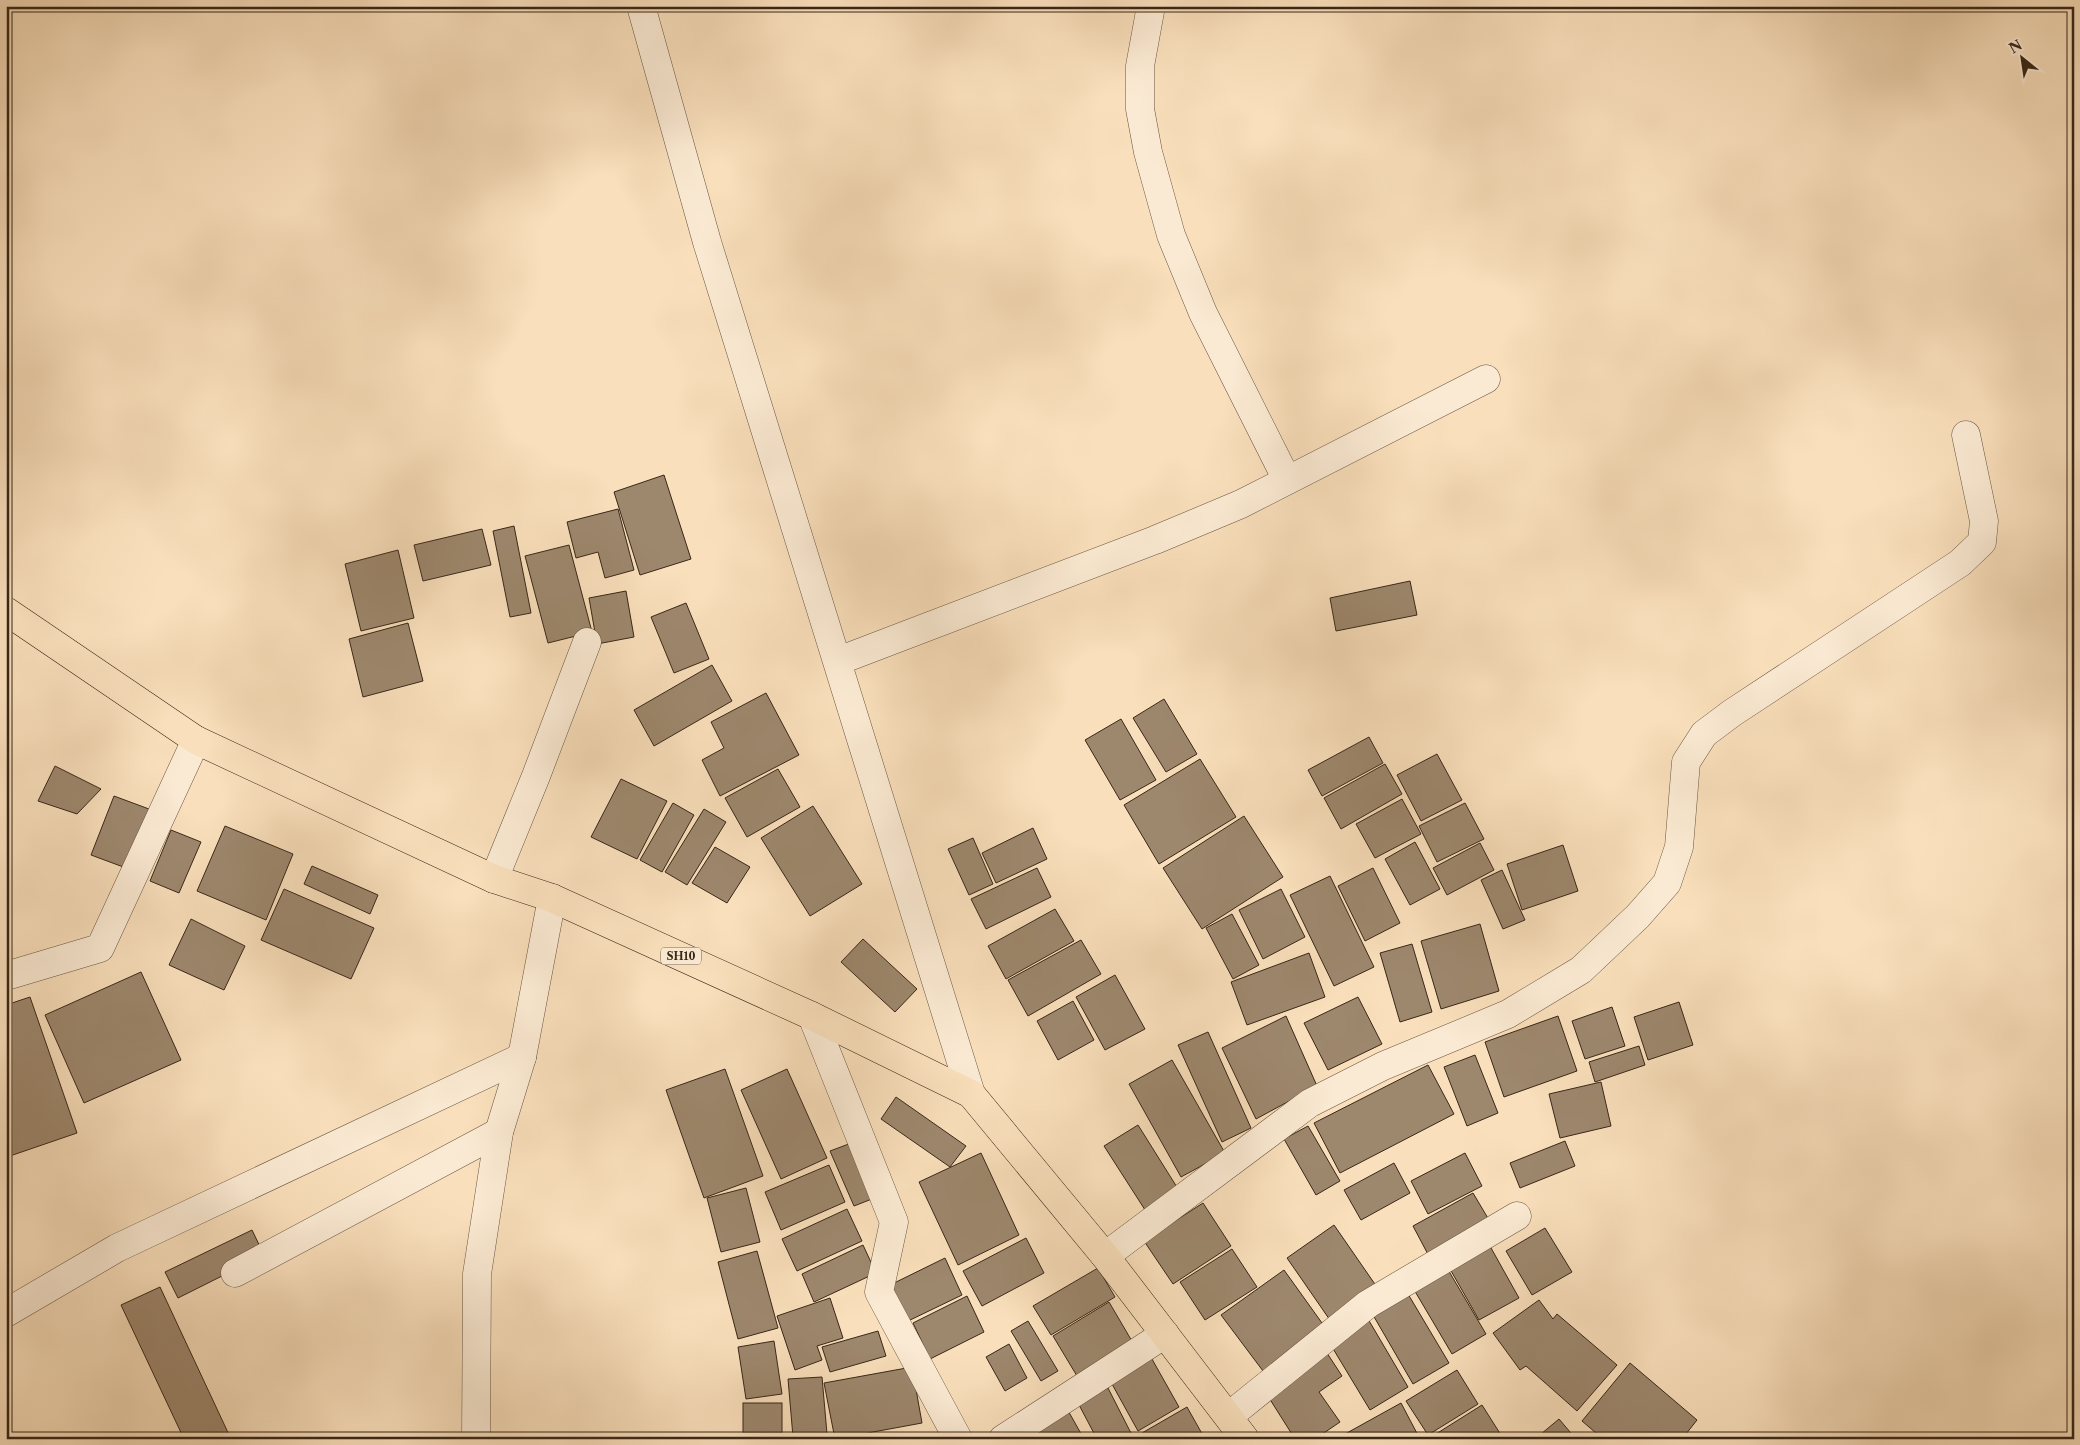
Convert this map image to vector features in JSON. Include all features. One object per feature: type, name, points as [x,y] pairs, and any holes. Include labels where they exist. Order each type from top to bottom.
[{"type":"main road","name":"SH10","points":[[6,610],[196,740],[494,879],[552,898],[812,1016],[971,1094],[1106,1256],[1245,1439]]},
{"type":"street","points":[[641,6],[707,242],[971,1094]]},
{"type":"street","points":[[1151,6],[1140,66],[1140,109],[1148,152],[1171,235],[1203,313],[1287,480]]},
{"type":"street","points":[[838,661],[1155,540],[1240,504],[1486,379]]},
{"type":"street","points":[[1106,1256],[1310,1103],[1383,1066],[1508,1014],[1581,970],[1638,916],[1667,883],[1679,847],[1686,762],[1704,734],[1732,713],[1960,563],[1982,542],[1984,520],[1966,435]]},
{"type":"street","points":[[494,879],[587,642]]},
{"type":"street","points":[[6,976],[100,948],[196,740]]},
{"type":"street","points":[[476,1439],[477,1274],[498,1132],[522,1057],[552,898]]},
{"type":"street","points":[[812,1016],[894,1222],[879,1292],[958,1439]]},
{"type":"street","points":[[6,1313],[117,1248],[522,1057]]},
{"type":"street","points":[[235,1273],[498,1132]]},
{"type":"street","points":[[1229,1416],[1368,1304],[1517,1216]]},
{"type":"street","points":[[1002,1439],[1165,1334]]},
{"type":"building","points":[[664,475],[691,559],[640,575],[614,492]]},
{"type":"building","points":[[618,509],[634,570],[605,578],[598,552],[576,558],[567,522]]},
{"type":"building","points":[[514,526],[531,613],[510,617],[493,531]]},
{"type":"building","points":[[482,529],[491,565],[423,581],[414,545]]},
{"type":"building","points":[[569,545],[592,632],[548,643],[525,556]]},
{"type":"building","points":[[398,550],[414,618],[361,631],[345,564]]},
{"type":"building","points":[[1410,581],[1417,615],[1336,631],[1330,598]]},
{"type":"building","points":[[626,591],[634,637],[597,644],[589,598]]},
{"type":"building","points":[[686,603],[709,659],[674,673],[651,617]]},
{"type":"building","points":[[408,623],[423,681],[363,697],[349,639]]},
{"type":"building","points":[[712,665],[732,701],[654,746],[634,710]]},
{"type":"building","points":[[766,693],[799,755],[720,796],[702,760],[724,748],[711,722]]},
{"type":"building","points":[[1164,699],[1197,754],[1166,772],[1133,718]]},
{"type":"building","points":[[1121,719],[1156,780],[1120,800],[1085,740]]},
{"type":"building","points":[[1369,737],[1383,763],[1322,796],[1308,770]]},
{"type":"building","points":[[1437,754],[1462,800],[1421,821],[1397,775]]},
{"type":"building","points":[[1200,759],[1236,817],[1159,864],[1124,805]]},
{"type":"building","points":[[1385,764],[1402,794],[1341,829],[1324,798]]},
{"type":"building","points":[[55,766],[101,789],[77,814],[38,801]]},
{"type":"building","points":[[778,769],[800,807],[747,837],[725,798]]},
{"type":"building","points":[[621,779],[667,801],[637,859],[591,837]]},
{"type":"building","points":[[114,796],[149,809],[126,868],[91,855]]},
{"type":"building","points":[[1402,799],[1421,834],[1375,858],[1356,824]]},
{"type":"building","points":[[673,803],[694,815],[662,872],[640,860]]},
{"type":"building","points":[[1465,803],[1484,839],[1437,862],[1419,826]]},
{"type":"building","points":[[813,806],[862,884],[810,916],[761,838]]},
{"type":"building","points":[[704,809],[726,822],[687,885],[665,872]]},
{"type":"building","points":[[1244,816],[1283,877],[1202,929],[1163,868]]},
{"type":"building","points":[[225,826],[293,854],[266,920],[197,891]]},
{"type":"building","points":[[1033,828],[1047,859],[996,883],[982,853]]},
{"type":"building","points":[[171,830],[201,842],[179,893],[150,881]]},
{"type":"building","points":[[973,838],[993,884],[969,895],[948,849]]},
{"type":"building","points":[[1415,842],[1440,889],[1410,905],[1385,859]]},
{"type":"building","points":[[1480,843],[1494,870],[1447,895],[1433,868]]},
{"type":"building","points":[[1563,845],[1578,891],[1522,910],[1507,864]]},
{"type":"building","points":[[715,847],[750,867],[727,903],[692,883]]},
{"type":"building","points":[[312,866],[378,895],[370,914],[304,884]]},
{"type":"building","points":[[1037,868],[1051,897],[986,929],[971,899]]},
{"type":"building","points":[[1373,868],[1400,923],[1365,941],[1338,886]]},
{"type":"building","points":[[1502,870],[1525,920],[1503,929],[1481,880]]},
{"type":"building","points":[[1330,876],[1374,967],[1334,986],[1290,895]]},
{"type":"building","points":[[284,889],[374,928],[351,979],[261,940]]},
{"type":"building","points":[[1281,889],[1305,937],[1263,959],[1239,910]]},
{"type":"building","points":[[1055,909],[1074,941],[1006,979],[988,946]]},
{"type":"building","points":[[1232,914],[1259,965],[1233,979],[1206,928]]},
{"type":"building","points":[[191,919],[245,946],[224,990],[169,965]]},
{"type":"building","points":[[1480,924],[1499,991],[1441,1009],[1421,941]]},
{"type":"building","points":[[863,939],[917,989],[895,1012],[841,962]]},
{"type":"building","points":[[1081,940],[1101,974],[1028,1016],[1008,980]]},
{"type":"building","points":[[1412,944],[1432,1012],[1400,1022],[1380,953]]},
{"type":"building","points":[[1309,953],[1325,997],[1247,1025],[1231,982]]},
{"type":"building","points":[[141,972],[181,1060],[84,1103],[45,1015]]},
{"type":"building","points":[[1115,975],[1145,1029],[1105,1050],[1076,997]]},
{"type":"building","points":[[30,997],[77,1133],[7,1157],[6,1005]]},
{"type":"building","points":[[1358,997],[1382,1044],[1328,1070],[1304,1023]]},
{"type":"building","points":[[1073,1001],[1094,1040],[1058,1060],[1037,1021]]},
{"type":"building","points":[[1679,1002],[1693,1045],[1648,1060],[1634,1017]]},
{"type":"building","points":[[1612,1007],[1625,1046],[1585,1059],[1572,1021]]},
{"type":"building","points":[[1286,1016],[1317,1086],[1256,1119],[1222,1048]]},
{"type":"building","points":[[1558,1016],[1577,1071],[1504,1097],[1485,1042]]},
{"type":"building","points":[[1208,1032],[1251,1128],[1222,1142],[1178,1045]]},
{"type":"building","points":[[1639,1046],[1645,1065],[1595,1082],[1589,1062]]},
{"type":"building","points":[[1475,1055],[1498,1113],[1467,1126],[1444,1067]]},
{"type":"building","points":[[1172,1060],[1225,1153],[1181,1177],[1129,1084]]},
{"type":"building","points":[[1428,1065],[1454,1114],[1340,1173],[1314,1123]]},
{"type":"building","points":[[725,1069],[763,1176],[704,1198],[666,1090]]},
{"type":"building","points":[[787,1069],[827,1158],[781,1179],[741,1090]]},
{"type":"building","points":[[1601,1082],[1611,1126],[1560,1138],[1549,1094]]},
{"type":"building","points":[[896,1097],[966,1146],[950,1167],[881,1119]]},
{"type":"building","points":[[1138,1125],[1180,1192],[1147,1213],[1104,1146]]},
{"type":"building","points":[[1308,1126],[1340,1181],[1316,1195],[1284,1139]]},
{"type":"building","points":[[1565,1141],[1575,1166],[1520,1188],[1510,1163]]},
{"type":"building","points":[[854,1142],[877,1197],[854,1206],[830,1151]]},
{"type":"building","points":[[981,1153],[1019,1235],[958,1265],[919,1182]]},
{"type":"building","points":[[1465,1153],[1482,1186],[1428,1214],[1411,1181]]},
{"type":"building","points":[[1394,1163],[1410,1193],[1361,1220],[1344,1190]]},
{"type":"building","points":[[829,1165],[845,1202],[781,1230],[765,1192]]},
{"type":"building","points":[[746,1188],[760,1242],[721,1252],[707,1198]]},
{"type":"building","points":[[1473,1193],[1492,1225],[1431,1260],[1413,1226]]},
{"type":"building","points":[[1203,1203],[1231,1246],[1173,1284],[1144,1241]]},
{"type":"building","points":[[847,1209],[862,1241],[797,1271],[782,1239]]},
{"type":"building","points":[[1334,1225],[1379,1290],[1332,1323],[1287,1258]]},
{"type":"building","points":[[1545,1228],[1572,1272],[1532,1295],[1506,1251]]},
{"type":"building","points":[[252,1230],[264,1255],[178,1298],[165,1272]]},
{"type":"building","points":[[1026,1238],[1044,1273],[982,1306],[963,1271]]},
{"type":"building","points":[[1486,1239],[1519,1298],[1479,1320],[1446,1262]]},
{"type":"building","points":[[863,1245],[876,1273],[814,1302],[802,1274]]},
{"type":"building","points":[[1232,1249],[1257,1287],[1205,1320],[1180,1282]]},
{"type":"building","points":[[757,1251],[778,1328],[738,1339],[718,1262]]},
{"type":"building","points":[[945,1258],[962,1295],[906,1322],[888,1286]]},
{"type":"building","points":[[1098,1268],[1115,1297],[1051,1335],[1033,1306]]},
{"type":"building","points":[[1447,1268],[1486,1334],[1452,1354],[1413,1288]]},
{"type":"building","points":[[1284,1270],[1327,1330],[1266,1375],[1221,1315]]},
{"type":"building","points":[[160,1287],[231,1439],[184,1439],[121,1305]]},
{"type":"building","points":[[1408,1294],[1449,1363],[1413,1384],[1373,1315]]},
{"type":"building","points":[[967,1296],[984,1332],[930,1359],[913,1323]]},
{"type":"building","points":[[830,1298],[843,1338],[817,1346],[822,1360],[795,1370],[777,1316]]},
{"type":"building","points":[[1539,1300],[1553,1319],[1557,1314],[1617,1365],[1577,1411],[1526,1366],[1520,1370],[1493,1333]]},
{"type":"building","points":[[1109,1302],[1136,1348],[1080,1381],[1053,1336]]},
{"type":"building","points":[[1368,1319],[1408,1387],[1370,1410],[1329,1342]]},
{"type":"building","points":[[1028,1321],[1058,1371],[1041,1381],[1011,1331]]},
{"type":"building","points":[[878,1331],[886,1356],[830,1372],[822,1347]]},
{"type":"building","points":[[774,1341],[782,1394],[746,1399],[738,1347]]},
{"type":"building","points":[[1009,1344],[1027,1378],[1005,1391],[986,1357]]},
{"type":"building","points":[[1325,1350],[1342,1376],[1319,1392],[1340,1422],[1315,1439],[1295,1439],[1264,1390]]},
{"type":"building","points":[[1148,1352],[1179,1407],[1138,1431],[1107,1375]]},
{"type":"building","points":[[1630,1363],[1697,1420],[1682,1439],[1603,1439],[1582,1421]]},
{"type":"building","points":[[912,1367],[922,1423],[835,1439],[824,1383]]},
{"type":"building","points":[[1457,1370],[1478,1404],[1428,1435],[1406,1401]]},
{"type":"building","points":[[822,1377],[827,1434],[793,1437],[788,1379]]},
{"type":"building","points":[[1108,1388],[1134,1439],[1097,1439],[1078,1403]]},
{"type":"building","points":[[743,1403],[782,1403],[782,1433],[743,1433]]},
{"type":"building","points":[[1401,1403],[1420,1439],[1336,1439]]},
{"type":"building","points":[[1482,1405],[1501,1435],[1494,1439],[1428,1439]]},
{"type":"building","points":[[1066,1407],[1084,1439],[1040,1439],[1033,1426]]},
{"type":"building","points":[[1187,1407],[1205,1439],[1145,1439],[1142,1433]]},
{"type":"building","points":[[1559,1419],[1576,1439],[1535,1439]]},
{"type":"building","points":[[746,1437],[793,1439],[745,1439]]}]
